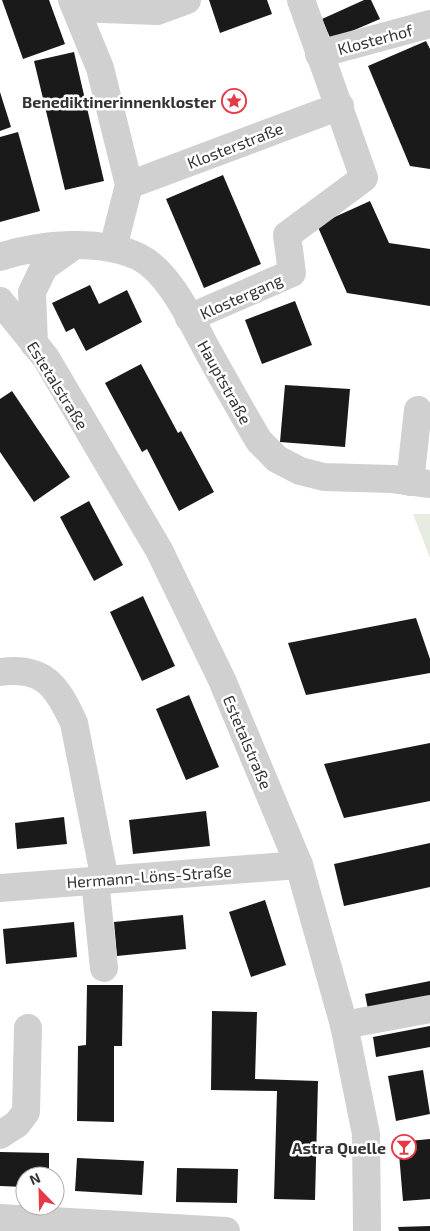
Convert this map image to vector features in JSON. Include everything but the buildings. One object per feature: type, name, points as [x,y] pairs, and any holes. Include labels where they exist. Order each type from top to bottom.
[{"type":"street","points":[[113,248],[130,185],[100,68],[74,4],[157,11],[187,0]]},
{"type":"street","name":"Klosterhof","points":[[301,0],[319,54],[340,106]]},
{"type":"street","name":"Klosterhof","points":[[319,54],[430,24]]},
{"type":"street","name":"Klosterstraße","points":[[130,185],[340,106]]},
{"type":"street","name":"Klostergang","points":[[190,318],[292,273],[287,235],[364,178],[340,106]]},
{"type":"street","points":[[34,344],[32,292],[44,267],[76,245]]},
{"type":"street","name":"Hauptstraße","points":[[0,256],[23,249],[76,245],[113,248],[140,257],[159,274],[178,298],[259,441],[277,459],[300,472],[324,477],[420,483]]},
{"type":"street","name":"Estetalstraße","points":[[0,302],[52,370],[159,550],[222,680],[299,865],[344,1025],[366,1134],[367,1231]]},
{"type":"street","points":[[418,410],[420,483]]},
{"type":"street","points":[[0,672],[18,670],[32,672],[48,682],[63,699],[74,723],[100,880],[104,968]]},
{"type":"street","name":"Hermann-Löns-Straße","points":[[0,888],[299,865]]},
{"type":"street","points":[[344,1025],[430,1008]]},
{"type":"street","points":[[0,1134],[17,1124],[26,1112],[28,1028]]},
{"type":"street","points":[[0,1218],[226,1231]]},
{"type":"shaded area","points":[[413,514],[430,514],[430,558]]},
{"type":"place","name":"Benediktinerinnenkloster","points":[[234,101]]},
{"type":"place","name":"Astra Quelle","points":[[404,1147]]}]
